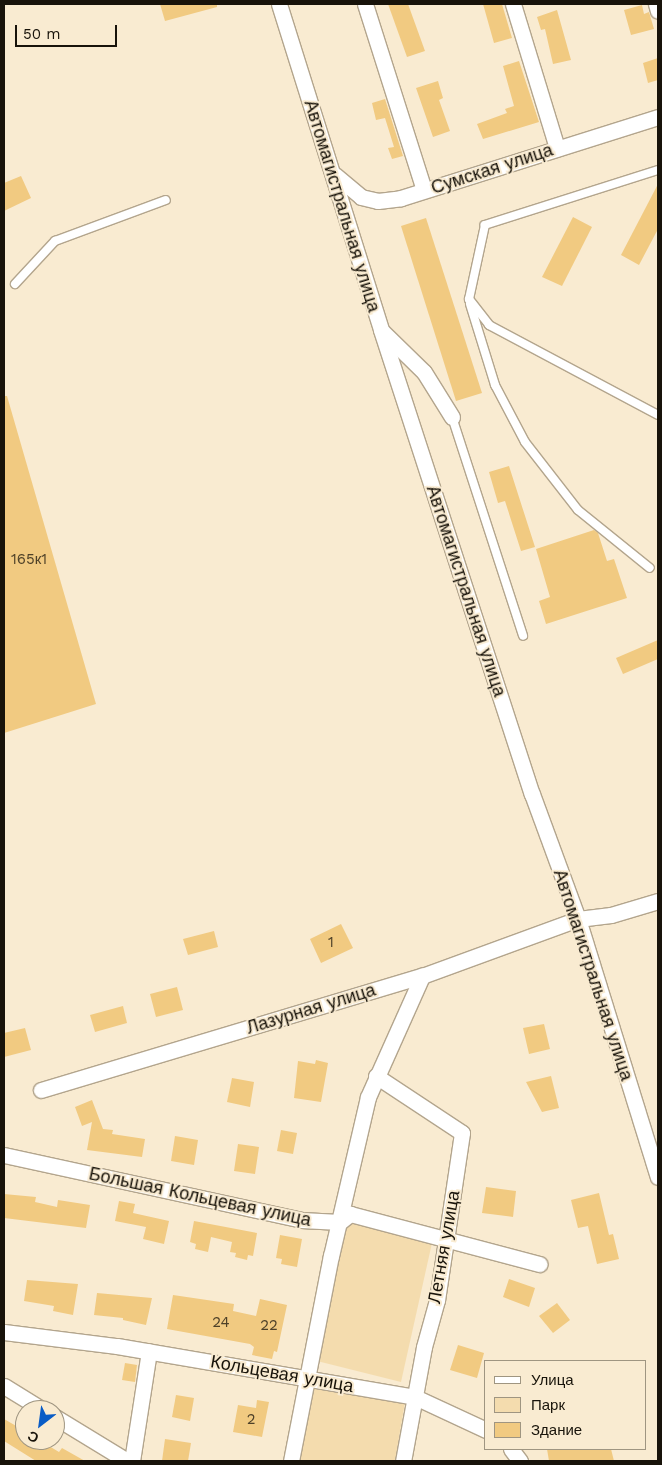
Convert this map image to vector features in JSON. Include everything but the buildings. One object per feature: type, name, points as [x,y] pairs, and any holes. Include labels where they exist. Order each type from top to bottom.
[{"type":"street","name":"Автомагистральная улица","points":[[279,4],[381,330],[532,794],[578,919],[658,1177]]},
{"type":"street","points":[[365,4],[424,190]]},
{"type":"street","points":[[513,4],[557,148]]},
{"type":"street","points":[[656,4],[658,11]]},
{"type":"street","name":"Сумская улица","points":[[332,172],[360,197],[378,201],[424,190],[658,117]]},
{"type":"street","points":[[381,330],[424,372],[452,418]]},
{"type":"street","name":"Лазурная улица","points":[[41,1090],[422,976],[578,919],[611,915],[658,900]]},
{"type":"street","points":[[291,1461],[340,1222],[368,1097],[422,976]]},
{"type":"street","name":"Летняя улица","points":[[376,1076],[462,1134],[437,1300],[403,1461]]},
{"type":"street","name":"Большая Кольцевая улица","points":[[4,1155],[208,1202],[301,1220],[340,1222],[350,1214],[540,1264]]},
{"type":"street","name":"Кольцевая улица","points":[[4,1332],[149,1351],[415,1397],[484,1429]]},
{"type":"street","points":[[132,1461],[149,1351]]},
{"type":"street","points":[[4,1386],[27,1400]]},
{"type":"street","points":[[65,1424],[127,1461]]},
{"type":"street","points":[[511,1450],[520,1461]]},
{"type":"lane","points":[[650,568],[578,510],[525,442],[495,385],[469,299],[485,225],[658,170]]},
{"type":"lane","points":[[15,284],[55,242],[166,200]]},
{"type":"lane","points":[[469,299],[489,325],[658,415]]},
{"type":"lane","points":[[452,418],[523,636]]},
{"type":"green space","points":[[347,1208],[434,1234],[401,1382],[317,1361]]},
{"type":"green space","points":[[312,1386],[405,1402],[395,1461],[299,1461]]}]
